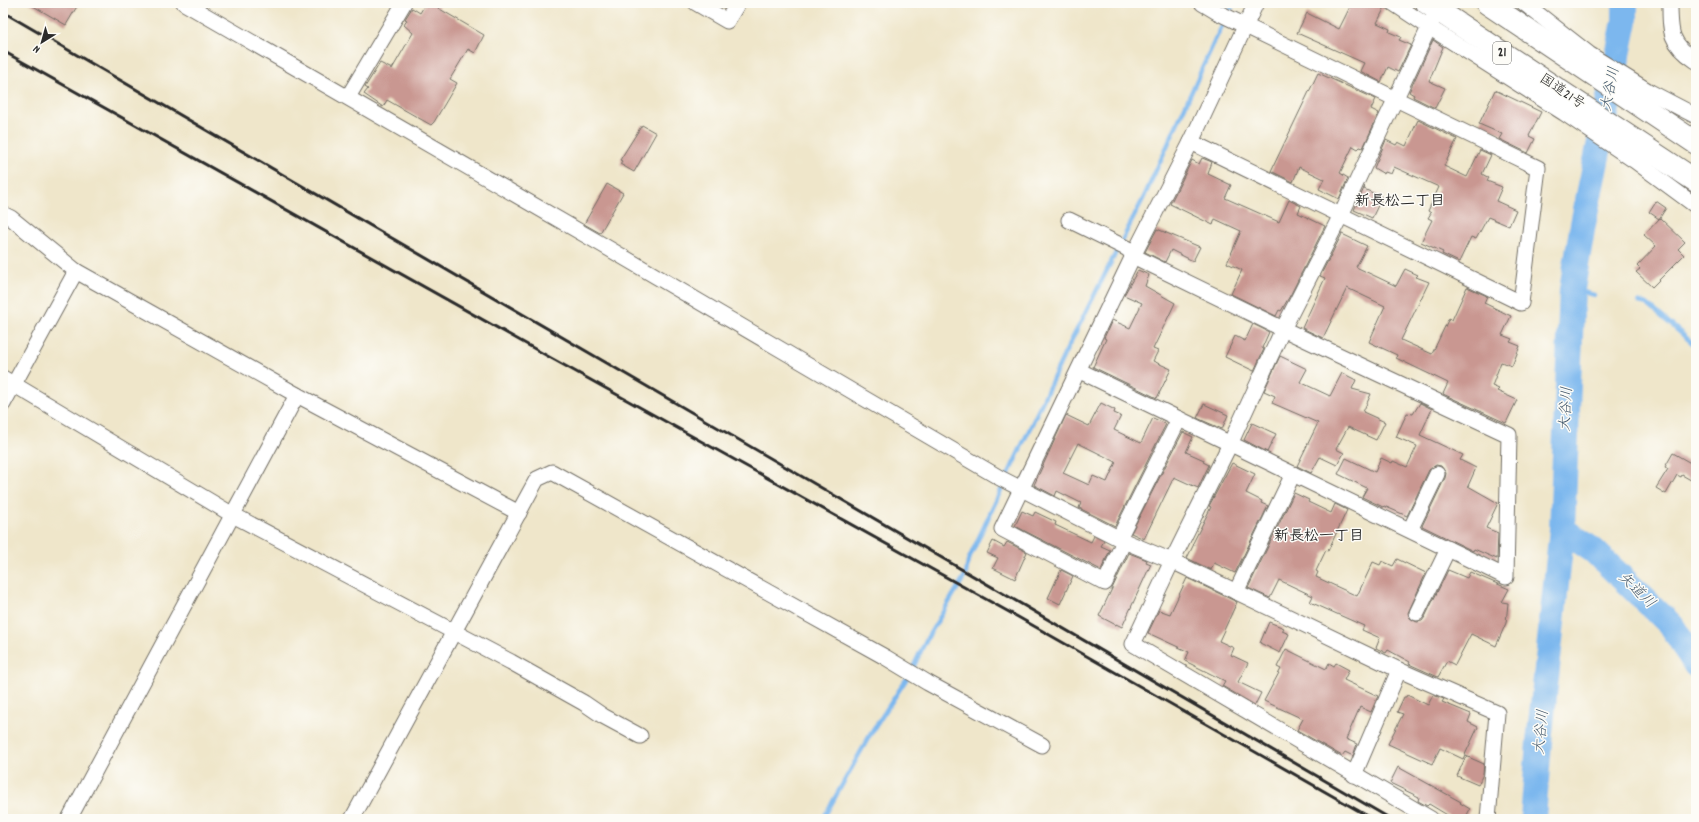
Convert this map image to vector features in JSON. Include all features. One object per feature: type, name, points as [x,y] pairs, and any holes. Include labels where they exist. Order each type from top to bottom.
[{"type":"highway","name":"21","points":[[1487,3],[1589,62],[1649,102],[1696,143]]},
{"type":"highway","name":"国道21号","points":[[1429,16],[1634,150],[1696,181]]},
{"type":"street","points":[[184,3],[348,97],[1000,478],[1122,539],[1172,561],[1400,670],[1497,713],[1488,819]]},
{"type":"street","points":[[348,97],[404,3]]},
{"type":"street","points":[[696,3],[727,21],[738,3]]},
{"type":"street","points":[[1191,142],[1521,303],[1538,168],[1239,23],[1202,3]]},
{"type":"street","points":[[1179,419],[1122,539],[1105,583],[1002,529],[1019,487],[1080,371],[1131,253],[1191,142],[1239,23],[1256,3]]},
{"type":"street","points":[[1393,3],[1429,16],[1396,99],[1341,215],[1283,329],[1230,444],[1133,644],[1431,819]]},
{"type":"street","points":[[1524,3],[1589,62]]},
{"type":"street","points":[[1670,3],[1670,23],[1674,40],[1682,51],[1696,61]]},
{"type":"street","points":[[1649,102],[1696,116]]},
{"type":"street","points":[[1634,150],[1696,206]]},
{"type":"street","points":[[3,214],[11,218],[76,271],[297,395],[519,512]]},
{"type":"street","points":[[1069,220],[1113,242],[1131,253],[1283,329],[1509,435],[1506,576],[1080,371]]},
{"type":"street","points":[[3,404],[8,382],[76,271]]},
{"type":"street","points":[[8,382],[232,514],[511,662],[640,736]]},
{"type":"street","points":[[69,819],[297,395]]},
{"type":"street","points":[[352,819],[537,479],[552,472],[928,683],[1042,745]]},
{"type":"street","points":[[1236,592],[1293,474]]},
{"type":"street","points":[[1410,530],[1437,474]]},
{"type":"street","points":[[1417,613],[1448,549]]},
{"type":"street","points":[[1354,775],[1400,670]]},
{"type":"building","points":[[28,3],[79,3],[66,25]]},
{"type":"building","points":[[426,3],[440,3],[438,8],[484,35],[475,53],[468,49],[450,79],[457,83],[431,125],[387,100],[383,107],[364,94],[368,89],[365,87],[380,63],[392,69],[413,33],[404,25],[407,20],[405,19],[412,8],[420,13]]},
{"type":"building","points":[[1352,3],[1384,3],[1385,7],[1377,23],[1390,29],[1389,32],[1401,37],[1399,40],[1411,45],[1398,72],[1388,67],[1381,82],[1360,71],[1364,63],[1297,33],[1307,13],[1339,29]]},
{"type":"building","points":[[1433,40],[1443,47],[1429,81],[1445,88],[1435,108],[1413,97],[1414,95],[1409,92]]},
{"type":"building","points":[[1318,73],[1376,99],[1371,109],[1379,113],[1363,148],[1360,147],[1358,149],[1353,146],[1340,173],[1348,178],[1339,199],[1319,189],[1324,179],[1299,167],[1293,182],[1271,171]]},
{"type":"building","points":[[1495,90],[1541,112],[1529,136],[1535,139],[1528,153],[1499,139],[1502,134],[1479,124]]},
{"type":"building","points":[[1418,120],[1457,139],[1444,166],[1467,177],[1480,150],[1491,155],[1482,174],[1489,178],[1487,181],[1502,187],[1496,201],[1516,210],[1509,226],[1488,217],[1476,239],[1471,237],[1459,262],[1442,254],[1443,252],[1421,242],[1432,220],[1428,218],[1431,213],[1428,211],[1439,187],[1394,167],[1391,174],[1385,172],[1384,174],[1374,168],[1386,140],[1396,145],[1398,142],[1406,146]]},
{"type":"building","points":[[642,125],[656,133],[634,172],[620,164],[622,161],[620,160]]},
{"type":"building","points":[[1202,158],[1212,162],[1208,174],[1231,185],[1225,198],[1279,222],[1289,200],[1301,206],[1298,213],[1325,226],[1291,294],[1281,311],[1279,310],[1276,316],[1231,294],[1242,270],[1227,263],[1241,231],[1215,219],[1213,225],[1170,204],[1192,160],[1199,164]]},
{"type":"building","points":[[607,184],[623,193],[600,233],[584,224]]},
{"type":"building","points":[[1365,186],[1364,189],[1382,197],[1372,218],[1354,210]]},
{"type":"building","points":[[1656,201],[1666,208],[1659,219],[1649,212]]},
{"type":"building","points":[[1660,218],[1685,242],[1678,249],[1684,255],[1652,287],[1636,272],[1640,269],[1637,266],[1656,246],[1644,235]]},
{"type":"building","points":[[1157,229],[1200,247],[1193,261],[1171,250],[1165,262],[1145,252]]},
{"type":"building","points":[[1342,234],[1367,246],[1356,267],[1396,286],[1405,269],[1418,275],[1416,277],[1429,282],[1401,340],[1432,354],[1449,318],[1452,320],[1467,287],[1487,296],[1484,303],[1511,316],[1502,335],[1512,339],[1510,342],[1520,346],[1512,366],[1501,362],[1492,386],[1499,389],[1497,391],[1517,400],[1506,423],[1443,394],[1448,383],[1396,358],[1397,355],[1369,342],[1385,306],[1347,288],[1323,338],[1302,328],[1325,278],[1320,276]]},
{"type":"building","points":[[1138,270],[1149,275],[1145,286],[1175,303],[1153,349],[1158,351],[1153,361],[1171,369],[1157,398],[1093,367],[1106,339],[1104,338],[1112,320],[1130,328],[1142,303],[1124,295]]},
{"type":"building","points":[[1253,324],[1269,332],[1262,348],[1264,349],[1254,371],[1225,357],[1235,336],[1245,341]]},
{"type":"building","points":[[1280,356],[1307,369],[1300,382],[1330,396],[1342,373],[1356,380],[1352,389],[1371,394],[1363,412],[1385,422],[1376,440],[1348,427],[1336,449],[1344,453],[1337,465],[1320,457],[1311,473],[1297,466],[1318,423],[1272,403],[1275,396],[1264,391]]},
{"type":"building","points":[[1101,403],[1115,410],[1114,413],[1121,416],[1114,430],[1141,443],[1153,418],[1166,424],[1115,526],[1079,508],[1081,503],[1057,491],[1055,496],[1034,485],[1066,415],[1089,426]],"holes":[[[1078,443],[1116,462],[1107,482],[1093,476],[1089,485],[1063,473]]]},
{"type":"building","points":[[1420,403],[1432,409],[1420,435],[1463,455],[1460,460],[1476,468],[1468,486],[1498,503],[1486,528],[1498,533],[1497,559],[1474,549],[1473,551],[1422,526],[1445,478],[1446,473],[1441,466],[1436,465],[1429,470],[1407,516],[1362,497],[1367,488],[1338,474],[1346,458],[1375,472],[1381,458],[1407,467],[1417,446],[1396,437],[1407,413],[1413,414]]},
{"type":"building","points":[[1204,404],[1228,415],[1222,429],[1197,418]]},
{"type":"building","points":[[1252,423],[1276,434],[1267,452],[1244,440]]},
{"type":"building","points":[[1183,432],[1193,437],[1186,452],[1204,460],[1203,462],[1209,465],[1198,488],[1174,477],[1144,539],[1131,533]]},
{"type":"building","points":[[1673,453],[1696,466],[1696,483],[1682,475],[1681,477],[1677,475],[1666,494],[1656,488],[1668,469],[1665,467]]},
{"type":"building","points":[[1232,463],[1255,474],[1246,493],[1262,501],[1261,503],[1268,506],[1235,573],[1214,563],[1211,570],[1187,558],[1211,507],[1209,506]]},
{"type":"building","points":[[1294,493],[1309,500],[1308,502],[1331,513],[1335,504],[1347,510],[1328,551],[1326,550],[1316,571],[1318,572],[1316,577],[1357,596],[1373,562],[1380,565],[1382,561],[1393,566],[1397,559],[1426,573],[1408,613],[1410,618],[1417,622],[1422,621],[1425,617],[1448,570],[1467,578],[1470,572],[1509,589],[1502,602],[1508,603],[1506,623],[1496,646],[1471,634],[1455,665],[1447,661],[1438,677],[1409,664],[1410,662],[1388,650],[1386,653],[1376,648],[1380,638],[1362,630],[1364,626],[1310,602],[1313,596],[1279,580],[1270,598],[1248,588]]},
{"type":"building","points":[[1022,511],[1033,516],[1035,512],[1056,522],[1055,525],[1091,542],[1094,536],[1104,541],[1101,546],[1110,550],[1101,570],[1015,526]]},
{"type":"building","points":[[993,541],[1004,547],[1007,542],[1027,552],[1015,579],[993,568],[998,558],[987,553]]},
{"type":"building","points":[[1129,553],[1147,560],[1146,562],[1151,564],[1122,627],[1099,616]]},
{"type":"building","points":[[1061,570],[1073,576],[1060,604],[1048,598]]},
{"type":"building","points":[[1187,578],[1237,602],[1219,641],[1234,648],[1231,655],[1248,663],[1238,682],[1261,693],[1255,705],[1222,686],[1225,681],[1185,661],[1189,652],[1148,633],[1159,610],[1170,614]]},
{"type":"building","points":[[1269,622],[1284,628],[1282,631],[1289,634],[1280,653],[1260,643]]},
{"type":"building","points":[[1286,649],[1326,669],[1329,663],[1334,666],[1336,663],[1349,670],[1344,680],[1378,696],[1371,712],[1360,707],[1346,739],[1357,744],[1353,756],[1345,752],[1342,756],[1297,730],[1303,719],[1264,701],[1281,669],[1277,667]]},
{"type":"building","points":[[1407,695],[1428,705],[1433,695],[1444,699],[1442,702],[1471,714],[1468,722],[1478,727],[1463,759],[1440,748],[1432,764],[1388,744],[1403,714],[1397,712],[1404,697]]},
{"type":"building","points":[[1466,756],[1484,764],[1483,774],[1478,785],[1457,776]]},
{"type":"building","points":[[1398,767],[1461,802],[1460,803],[1470,809],[1465,819],[1454,819],[1429,804],[1427,806],[1418,801],[1419,797],[1390,783]]},
{"type":"waterway","points":[[823,819],[870,735],[911,672],[926,640],[966,574],[968,561],[1064,355],[1144,197],[1215,40],[1234,3]]},
{"type":"waterway","name":"大谷川","points":[[1533,819],[1539,742],[1562,529],[1572,289],[1583,224],[1625,21],[1625,3]]},
{"type":"waterway","points":[[1572,289],[1594,295]]},
{"type":"waterway","points":[[1639,302],[1647,304],[1696,346]]},
{"type":"waterway","name":"矢道川","points":[[1562,529],[1594,551],[1672,626],[1696,665]]},
{"type":"railway","points":[[3,12],[1391,819]]},
{"type":"railway","points":[[3,51],[551,358],[1018,617],[1373,819]]},
{"type":"district","name":"新長松二丁目","points":[[1400,202]]},
{"type":"district","name":"新長松一丁目","points":[[1319,537]]}]
